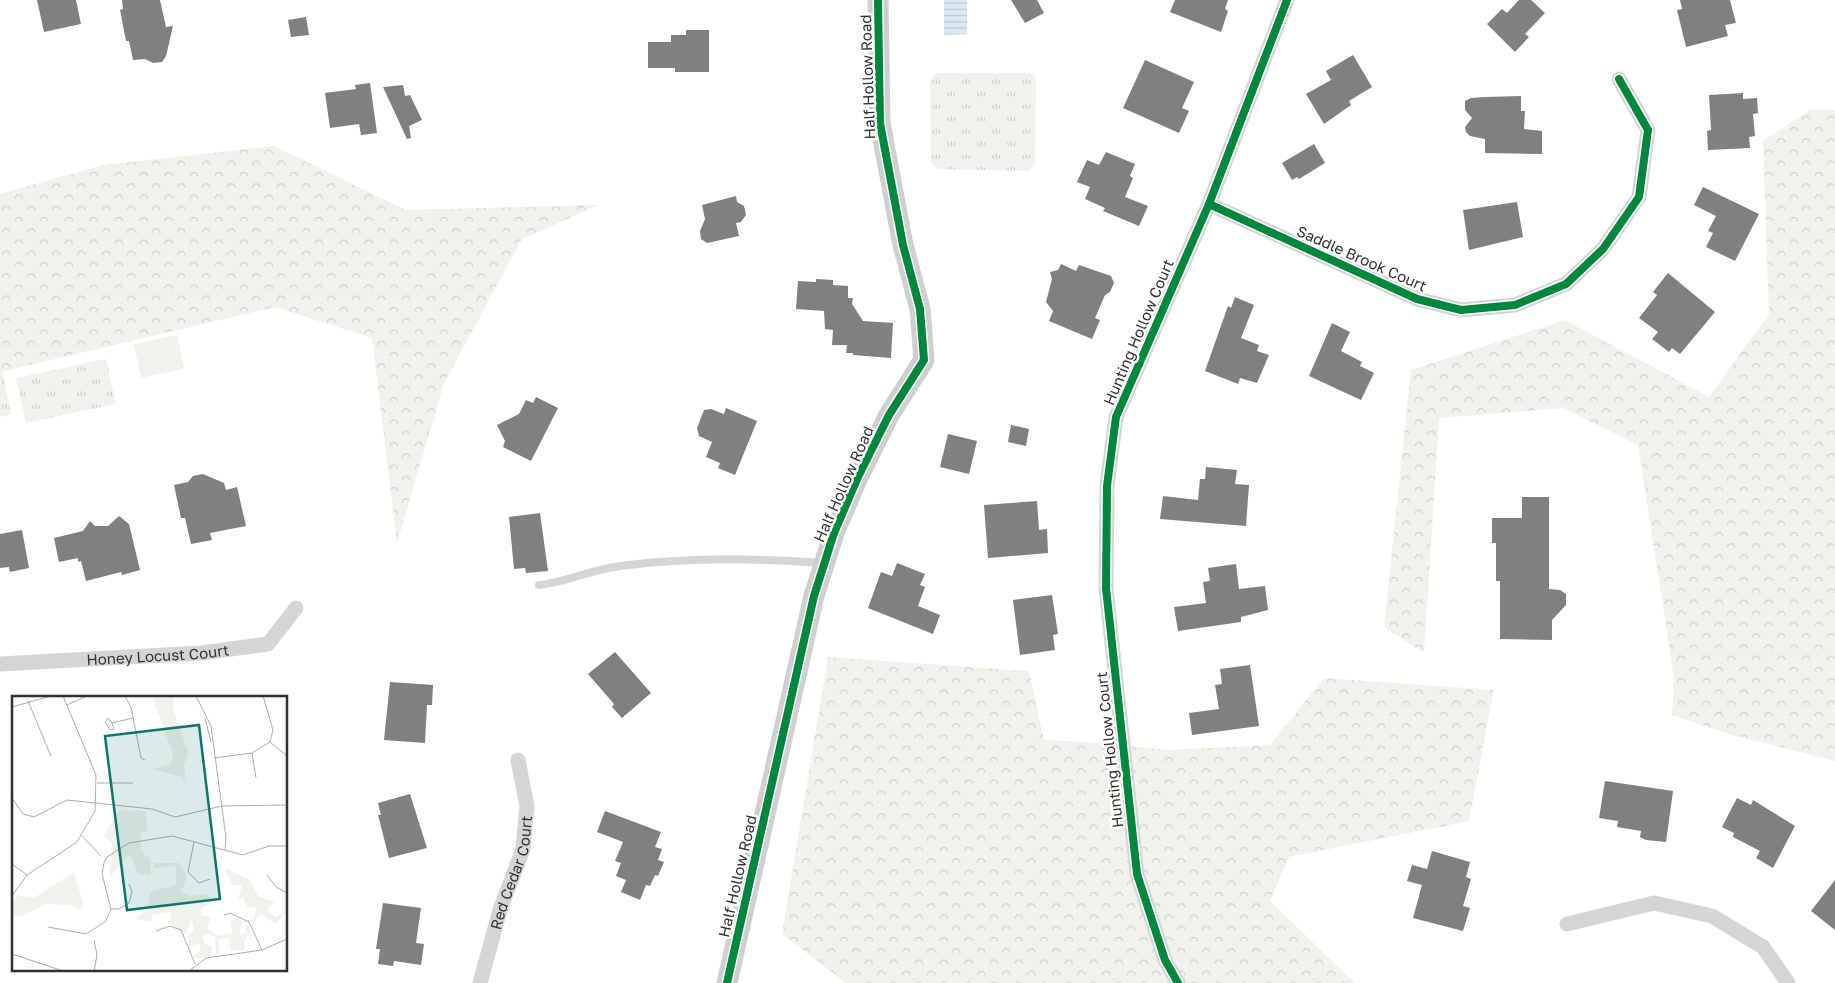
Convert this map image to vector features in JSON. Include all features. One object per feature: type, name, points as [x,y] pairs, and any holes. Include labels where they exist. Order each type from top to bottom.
[{"type":"street","name":"Half Hollow Road","points":[[727,983],[812,606],[834,533],[858,477],[889,415],[924,360],[920,309],[903,245],[880,123],[878,0]]},
{"type":"street","name":"Hunting Hollow Court","points":[[1178,983],[1165,960],[1137,874],[1106,588],[1107,486],[1116,417],[1209,204],[1287,0]]},
{"type":"street","name":"Saddle Brook Court","points":[[1209,204],[1417,299],[1461,310],[1515,305],[1566,284],[1603,249],[1639,197],[1648,130],[1619,79]]},
{"type":"street","name":"Honey Locust Court","points":[[0,664],[201,653],[268,644],[296,608]]},
{"type":"street","name":"Red Cedar Court","points":[[480,983],[500,910],[523,849],[527,806],[518,760]]},
{"type":"street","points":[[1567,924],[1654,903],[1712,916],[1763,947],[1788,983]]},
{"type":"lane","points":[[539,585],[554,584],[628,565],[753,558],[825,563]]},
{"type":"green space","points":[[936,73],[1030,73],[1036,79],[1035,163],[1030,171],[938,169],[931,163],[930,80]]},
{"type":"green space","points":[[1811,109],[1835,110],[1835,761],[1732,735],[1672,715],[1674,677],[1638,445],[1563,408],[1439,418],[1424,653],[1384,627],[1411,370],[1565,320],[1709,397],[1769,314],[1763,141]]},
{"type":"green space","points":[[274,146],[406,210],[599,205],[522,239],[444,383],[397,543],[372,338],[275,307],[0,372],[0,194],[103,165]]},
{"type":"green space","points":[[177,335],[184,369],[141,378],[134,344]]},
{"type":"green space","points":[[106,359],[116,404],[26,423],[16,378]]},
{"type":"green space","points":[[2,369],[11,415],[0,417],[0,370]]},
{"type":"green space","points":[[828,657],[1029,671],[1044,740],[1169,750],[1270,745],[1324,678],[1494,690],[1469,821],[1289,857],[1270,901],[1355,983],[846,983],[782,934]]},
{"type":"shaded area","points":[[944,0],[967,0],[967,34],[944,35]]},
{"type":"building","points":[[37,0],[76,0],[81,24],[44,32]]},
{"type":"building","points":[[122,0],[160,0],[166,27],[173,26],[166,56],[162,62],[153,63],[145,59],[133,60],[129,41],[126,41],[120,10],[123,9]]},
{"type":"building","points":[[1011,0],[1037,0],[1044,13],[1025,23]]},
{"type":"building","points":[[1175,0],[1228,0],[1225,9],[1228,11],[1221,32],[1170,12]]},
{"type":"building","points":[[1519,0],[1531,0],[1545,13],[1525,34],[1529,37],[1515,52],[1487,24],[1502,9],[1507,13]]},
{"type":"building","points":[[1680,0],[1730,0],[1736,23],[1725,25],[1728,36],[1686,47],[1677,10],[1682,9]]},
{"type":"building","points":[[306,17],[309,35],[291,37],[288,20]]},
{"type":"building","points":[[686,30],[709,30],[709,72],[675,72],[675,68],[648,68],[648,42],[671,42],[671,35],[686,35]]},
{"type":"building","points":[[1353,55],[1372,87],[1349,101],[1351,105],[1324,124],[1306,94],[1331,80],[1326,71]]},
{"type":"building","points":[[1145,60],[1194,82],[1182,108],[1189,111],[1179,133],[1123,108]]},
{"type":"building","points":[[370,83],[377,133],[361,135],[359,124],[330,128],[325,93],[356,89],[355,85]]},
{"type":"building","points":[[403,85],[405,96],[410,95],[422,120],[409,126],[411,138],[407,139],[383,87]]},
{"type":"building","points":[[1743,93],[1743,99],[1757,98],[1758,113],[1753,114],[1755,136],[1749,137],[1750,148],[1708,150],[1707,131],[1711,130],[1709,95]]},
{"type":"building","points":[[1521,96],[1521,111],[1525,111],[1524,129],[1542,131],[1542,154],[1485,153],[1485,139],[1470,136],[1466,132],[1465,127],[1472,118],[1465,110],[1465,101],[1471,98]]},
{"type":"building","points":[[1314,144],[1325,163],[1299,179],[1297,177],[1292,180],[1282,163]]},
{"type":"building","points":[[1106,152],[1135,164],[1130,176],[1133,178],[1125,197],[1148,206],[1139,226],[1103,211],[1105,208],[1085,199],[1090,187],[1077,182],[1087,160],[1099,165]]},
{"type":"building","points":[[1703,187],[1759,214],[1735,261],[1706,247],[1713,233],[1708,231],[1716,216],[1694,205]]},
{"type":"building","points":[[736,196],[737,202],[744,206],[746,215],[741,222],[736,223],[739,236],[707,243],[701,239],[700,231],[705,219],[702,205]]},
{"type":"building","points":[[1517,202],[1523,237],[1469,250],[1463,210]]},
{"type":"building","points":[[1061,264],[1076,271],[1079,265],[1111,276],[1114,283],[1110,292],[1105,295],[1095,318],[1100,320],[1092,339],[1049,321],[1053,311],[1046,302],[1052,279],[1050,272],[1058,270]]},
{"type":"building","points":[[1668,273],[1715,312],[1680,354],[1672,348],[1669,352],[1652,339],[1658,332],[1639,318],[1657,295],[1653,292]]},
{"type":"building","points":[[816,279],[833,280],[833,285],[848,286],[848,298],[853,298],[852,304],[863,321],[893,323],[891,358],[846,353],[847,345],[832,345],[833,330],[825,329],[824,311],[796,309],[798,281],[816,282]]},
{"type":"building","points":[[1235,297],[1254,305],[1241,338],[1259,345],[1257,351],[1269,355],[1257,383],[1240,378],[1238,384],[1205,371],[1228,306],[1231,308]]},
{"type":"building","points":[[1332,323],[1350,332],[1341,351],[1362,362],[1360,366],[1374,373],[1361,400],[1309,376]]},
{"type":"building","points":[[536,397],[558,408],[531,461],[503,447],[505,441],[497,425],[519,414],[526,400],[533,403]]},
{"type":"building","points":[[726,408],[757,421],[735,475],[718,468],[720,463],[706,457],[712,442],[699,436],[697,428],[704,410],[711,409],[724,414]]},
{"type":"building","points":[[1011,425],[1029,429],[1026,446],[1008,442]]},
{"type":"building","points":[[948,434],[977,441],[969,474],[940,467]]},
{"type":"building","points":[[1206,467],[1237,470],[1235,484],[1249,485],[1246,526],[1160,519],[1163,496],[1198,500],[1200,479],[1205,479]]},
{"type":"building","points":[[203,474],[224,483],[226,490],[237,487],[246,526],[210,533],[212,540],[191,544],[185,518],[181,518],[174,485],[188,482],[193,476]]},
{"type":"building","points":[[1522,497],[1549,497],[1549,589],[1560,590],[1566,594],[1566,605],[1552,620],[1552,640],[1500,639],[1500,581],[1496,581],[1496,543],[1492,543],[1492,518],[1522,518]]},
{"type":"building","points":[[1037,501],[1039,530],[1047,529],[1048,553],[988,558],[984,505]]},
{"type":"building","points":[[540,513],[548,571],[526,573],[525,568],[514,569],[509,517]]},
{"type":"building","points":[[119,516],[129,524],[140,570],[122,575],[121,572],[86,581],[81,561],[78,562],[78,558],[59,562],[54,538],[83,531],[90,521],[95,526],[108,526]]},
{"type":"building","points":[[22,530],[29,568],[10,572],[9,567],[0,568],[0,534]]},
{"type":"building","points":[[897,563],[925,574],[920,585],[925,587],[918,606],[940,615],[933,634],[868,608],[881,572],[892,576]]},
{"type":"building","points":[[1236,564],[1239,589],[1265,586],[1268,610],[1241,617],[1241,622],[1178,631],[1174,607],[1206,603],[1203,582],[1210,581],[1208,568]]},
{"type":"building","points":[[1052,595],[1058,634],[1053,635],[1055,650],[1020,655],[1013,600]]},
{"type":"building","points":[[615,652],[651,693],[622,718],[612,707],[614,704],[588,674]]},
{"type":"building","points":[[1250,665],[1259,726],[1192,735],[1189,713],[1219,709],[1215,685],[1222,684],[1220,669]]},
{"type":"building","points":[[390,682],[433,685],[432,705],[427,705],[425,743],[384,740]]},
{"type":"building","points":[[1605,781],[1673,791],[1666,842],[1646,840],[1640,837],[1641,831],[1617,827],[1618,821],[1599,818]]},
{"type":"building","points":[[410,794],[427,848],[389,858],[378,815],[381,815],[378,803]]},
{"type":"building","points":[[1737,798],[1751,805],[1753,800],[1795,826],[1773,868],[1756,858],[1760,851],[1733,837],[1734,833],[1722,827]]},
{"type":"building","points":[[605,811],[661,832],[655,847],[662,849],[658,860],[664,862],[658,876],[655,875],[650,886],[646,885],[640,900],[621,892],[626,880],[616,876],[621,863],[615,861],[623,842],[597,832]]},
{"type":"building","points":[[1432,851],[1470,862],[1466,877],[1471,879],[1463,906],[1470,908],[1463,931],[1413,918],[1422,885],[1407,881],[1412,865],[1427,869]]},
{"type":"building","points":[[1835,880],[1835,930],[1811,911]]},
{"type":"building","points":[[383,903],[421,908],[416,943],[424,944],[421,965],[394,961],[393,966],[378,964],[380,949],[376,949]]},
{"type":"cycle path","points":[[727,983],[814,596],[834,533],[858,477],[889,415],[924,360],[920,309],[903,245],[880,123],[878,0]]},
{"type":"cycle path","points":[[1178,983],[1165,960],[1137,874],[1106,588],[1107,486],[1116,417],[1209,204],[1287,0]]},
{"type":"cycle path","points":[[1209,204],[1417,299],[1461,310],[1515,305],[1566,284],[1603,249],[1639,197],[1648,130],[1619,79]]}]
